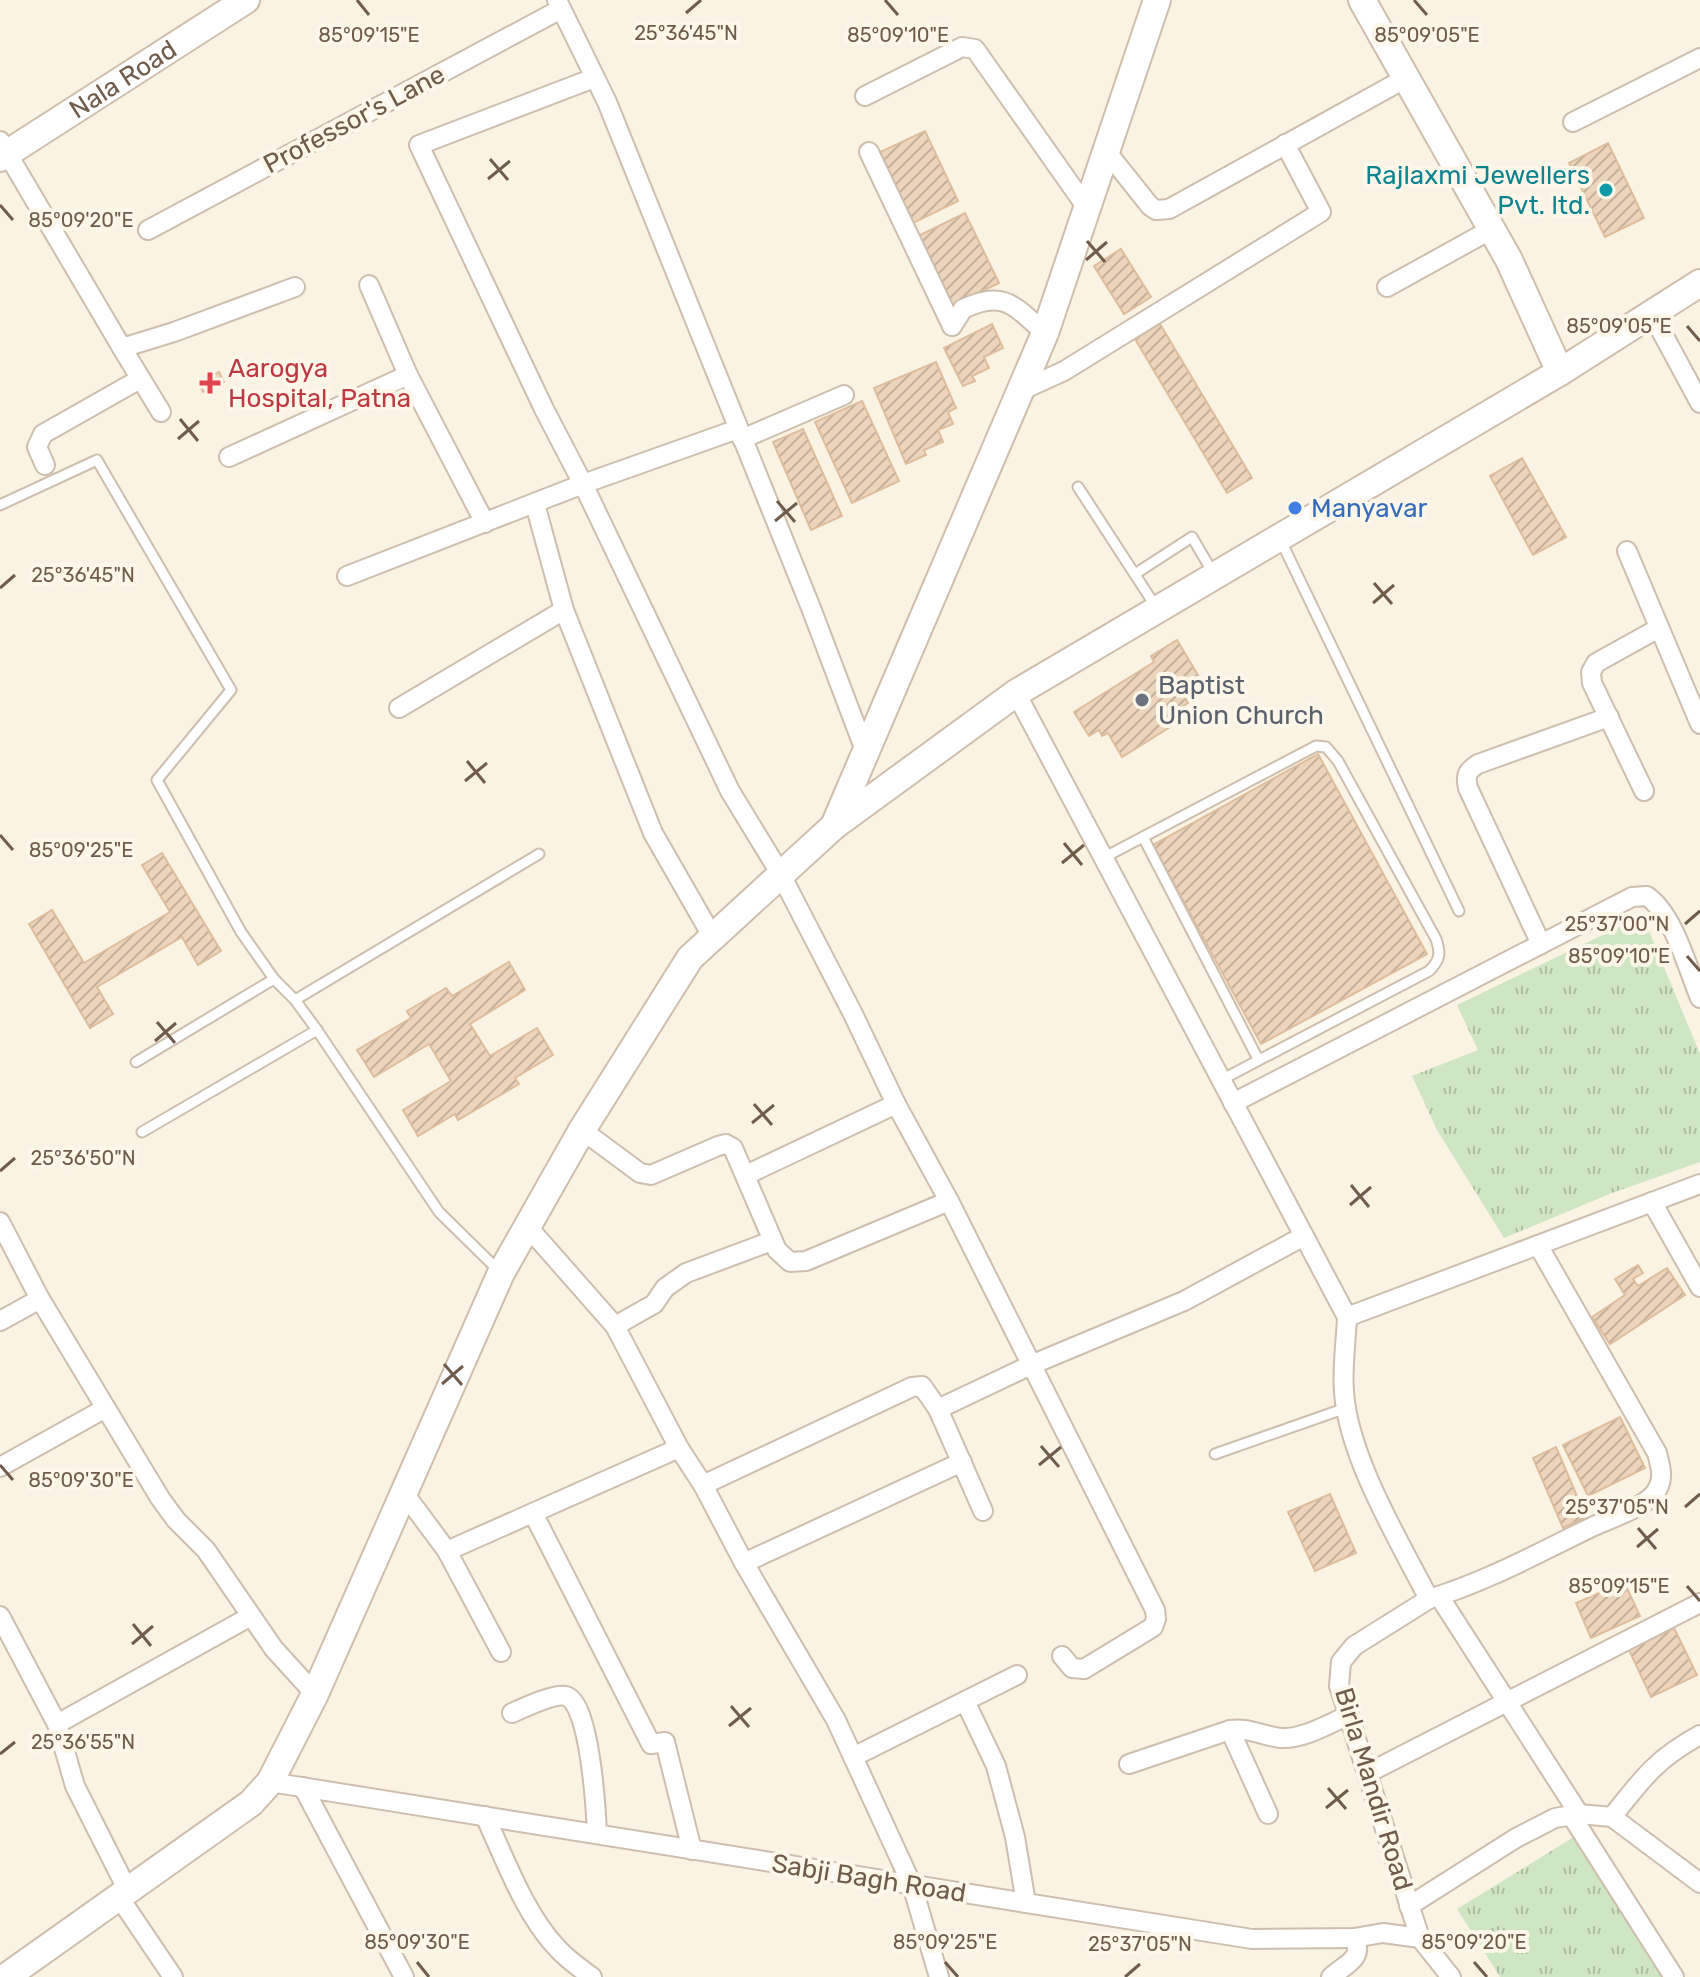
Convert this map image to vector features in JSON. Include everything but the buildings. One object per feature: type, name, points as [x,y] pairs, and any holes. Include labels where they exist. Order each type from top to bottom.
[{"type":"main road","name":"Nala Road","points":[[3,151],[246,0]]},
{"type":"main road","points":[[834,826],[1045,333],[1157,0]]},
{"type":"main road","points":[[1362,0],[1509,260],[1560,372]]},
{"type":"main road","points":[[6,1977],[251,1803],[270,1782],[315,1694],[501,1273],[582,1130],[673,982],[690,958],[712,936],[834,826],[1016,693],[1560,372],[1700,283]]},
{"type":"street","points":[[559,4],[607,102],[811,608],[866,753]]},
{"type":"street","name":"Professor's Lane","points":[[148,230],[559,4]]},
{"type":"street","points":[[865,96],[962,47],[975,49],[1087,208]]},
{"type":"street","points":[[1573,122],[1700,58]]},
{"type":"street","points":[[594,78],[419,145],[730,791],[780,873],[1155,1610],[1153,1627],[1084,1669],[1072,1668],[1062,1656]]},
{"type":"street","points":[[1107,152],[1150,206],[1162,211],[1406,78]]},
{"type":"street","points":[[1020,391],[1064,371],[1321,212],[1285,144]]},
{"type":"street","points":[[3,151],[161,412]]},
{"type":"street","points":[[869,152],[952,326],[963,309],[1002,299],[1011,303],[1045,333]]},
{"type":"street","points":[[1387,287],[1492,229]]},
{"type":"street","points":[[369,285],[408,375],[485,523]]},
{"type":"street","points":[[122,348],[295,287]]},
{"type":"street","points":[[1652,314],[1700,403]]},
{"type":"street","points":[[229,457],[408,375]]},
{"type":"street","points":[[45,465],[37,447],[43,434],[140,379]]},
{"type":"street","points":[[347,576],[583,484],[740,434],[844,395]]},
{"type":"street","points":[[535,504],[564,610],[653,833],[712,936]]},
{"type":"street","points":[[1627,551],[1700,724]]},
{"type":"street","points":[[399,708],[564,610]]},
{"type":"street","points":[[1644,791],[1592,683],[1591,672],[1596,663],[1659,628]]},
{"type":"street","points":[[1016,693],[1347,1317],[1343,1391],[1359,1457],[1434,1597],[1507,1702],[1674,1977]]},
{"type":"street","points":[[1541,944],[1468,788],[1466,777],[1469,770],[1478,764],[1609,717]]},
{"type":"street","points":[[1233,1103],[1632,897],[1647,896],[1658,904],[1668,919],[1700,998]]},
{"type":"street","points":[[746,1175],[896,1104]]},
{"type":"street","points":[[582,1130],[640,1173],[651,1175],[726,1144],[738,1155],[772,1241],[790,1262],[806,1261],[949,1201]]},
{"type":"street","points":[[1347,1317],[1700,1184]]},
{"type":"street","points":[[1652,1202],[1700,1287]]},
{"type":"street","points":[[0,1222],[40,1299],[160,1498],[176,1520],[206,1550],[274,1649],[315,1694]]},
{"type":"street","points":[[527,1226],[615,1326],[679,1448],[836,1720],[912,1885],[939,1977]]},
{"type":"street","points":[[938,1409],[1031,1365],[1184,1301],[1304,1236]]},
{"type":"street","points":[[615,1326],[654,1304],[665,1288],[686,1273],[772,1241]]},
{"type":"street","points":[[1434,1597],[1459,1589],[1614,1517],[1652,1497],[1660,1485],[1662,1470],[1657,1453],[1538,1245]]},
{"type":"street","points":[[0,1321],[40,1299]]},
{"type":"street","points":[[703,1485],[912,1387],[922,1386],[938,1409],[983,1511]]},
{"type":"street","points":[[0,1467],[104,1409]]},
{"type":"street","points":[[447,1551],[679,1448]]},
{"type":"street","points":[[744,1563],[962,1462]]},
{"type":"street","points":[[404,1493],[447,1551],[501,1652]]},
{"type":"street","points":[[533,1513],[651,1744],[665,1742],[692,1850]]},
{"type":"street","name":"Birla Mandir Road","points":[[1420,1938],[1339,1686],[1341,1662],[1354,1646],[1434,1597]]},
{"type":"street","points":[[1368,1773],[1700,1603]]},
{"type":"street","points":[[0,1616],[57,1724],[75,1786],[123,1894],[173,1977]]},
{"type":"street","points":[[57,1724],[251,1616]]},
{"type":"street","points":[[853,1757],[1017,1675]]},
{"type":"street","points":[[512,1713],[561,1695],[570,1697],[577,1707],[592,1768],[597,1834]]},
{"type":"street","points":[[965,1701],[996,1766],[1015,1837],[1026,1903]]},
{"type":"street","points":[[1129,1764],[1230,1730],[1245,1728],[1285,1738],[1300,1736],[1349,1715]]},
{"type":"street","points":[[1230,1730],[1268,1814]]},
{"type":"street","points":[[1612,1817],[1649,1769],[1700,1735]]},
{"type":"street","name":"Sabji Bagh Road","points":[[270,1782],[1252,1939],[1354,1938],[1383,1933],[1420,1938]]},
{"type":"street","points":[[303,1787],[401,1976]]},
{"type":"street","points":[[1409,1906],[1516,1838],[1555,1818],[1575,1815],[1612,1817],[1700,1883]]},
{"type":"street","points":[[485,1816],[546,1936],[570,1961],[592,1977]]},
{"type":"street","points":[[1331,1977],[1357,1955],[1354,1938]]},
{"type":"street","points":[[1420,1938],[1451,1977]]},
{"type":"lane","points":[[0,505],[97,460],[231,690],[157,780],[241,932],[274,979],[295,1000],[317,1030],[439,1212],[501,1273]]},
{"type":"lane","points":[[1078,487],[1158,610]]},
{"type":"lane","points":[[1135,574],[1192,537],[1215,576]]},
{"type":"lane","points":[[1279,538],[1459,911]]},
{"type":"lane","points":[[1103,858],[1316,746],[1326,747],[1338,761],[1436,939],[1441,952],[1429,971],[1221,1080]]},
{"type":"lane","points":[[1143,837],[1258,1059]]},
{"type":"lane","points":[[295,1000],[539,854]]},
{"type":"lane","points":[[136,1062],[274,979]]},
{"type":"lane","points":[[142,1132],[317,1030]]},
{"type":"lane","points":[[1215,1454],[1346,1408]]},
{"type":"green space","points":[[1636,919],[1649,931],[1700,1054],[1700,1162],[1612,1193],[1504,1238],[1437,1130],[1412,1076],[1478,1050],[1457,1005]]},
{"type":"green space","points":[[1577,1835],[1672,1977],[1500,1977],[1457,1909]]},
{"type":"place","name":"Rajlaxmi Jewellers Pvt. ltd.","points":[[1606,190]]},
{"type":"place","name":"Aarogya Hospital, Patna","points":[[210,383]]},
{"type":"place","name":"Manyavar","points":[[1295,508]]},
{"type":"place","name":"Baptist Union Church","points":[[1142,700]]}]
